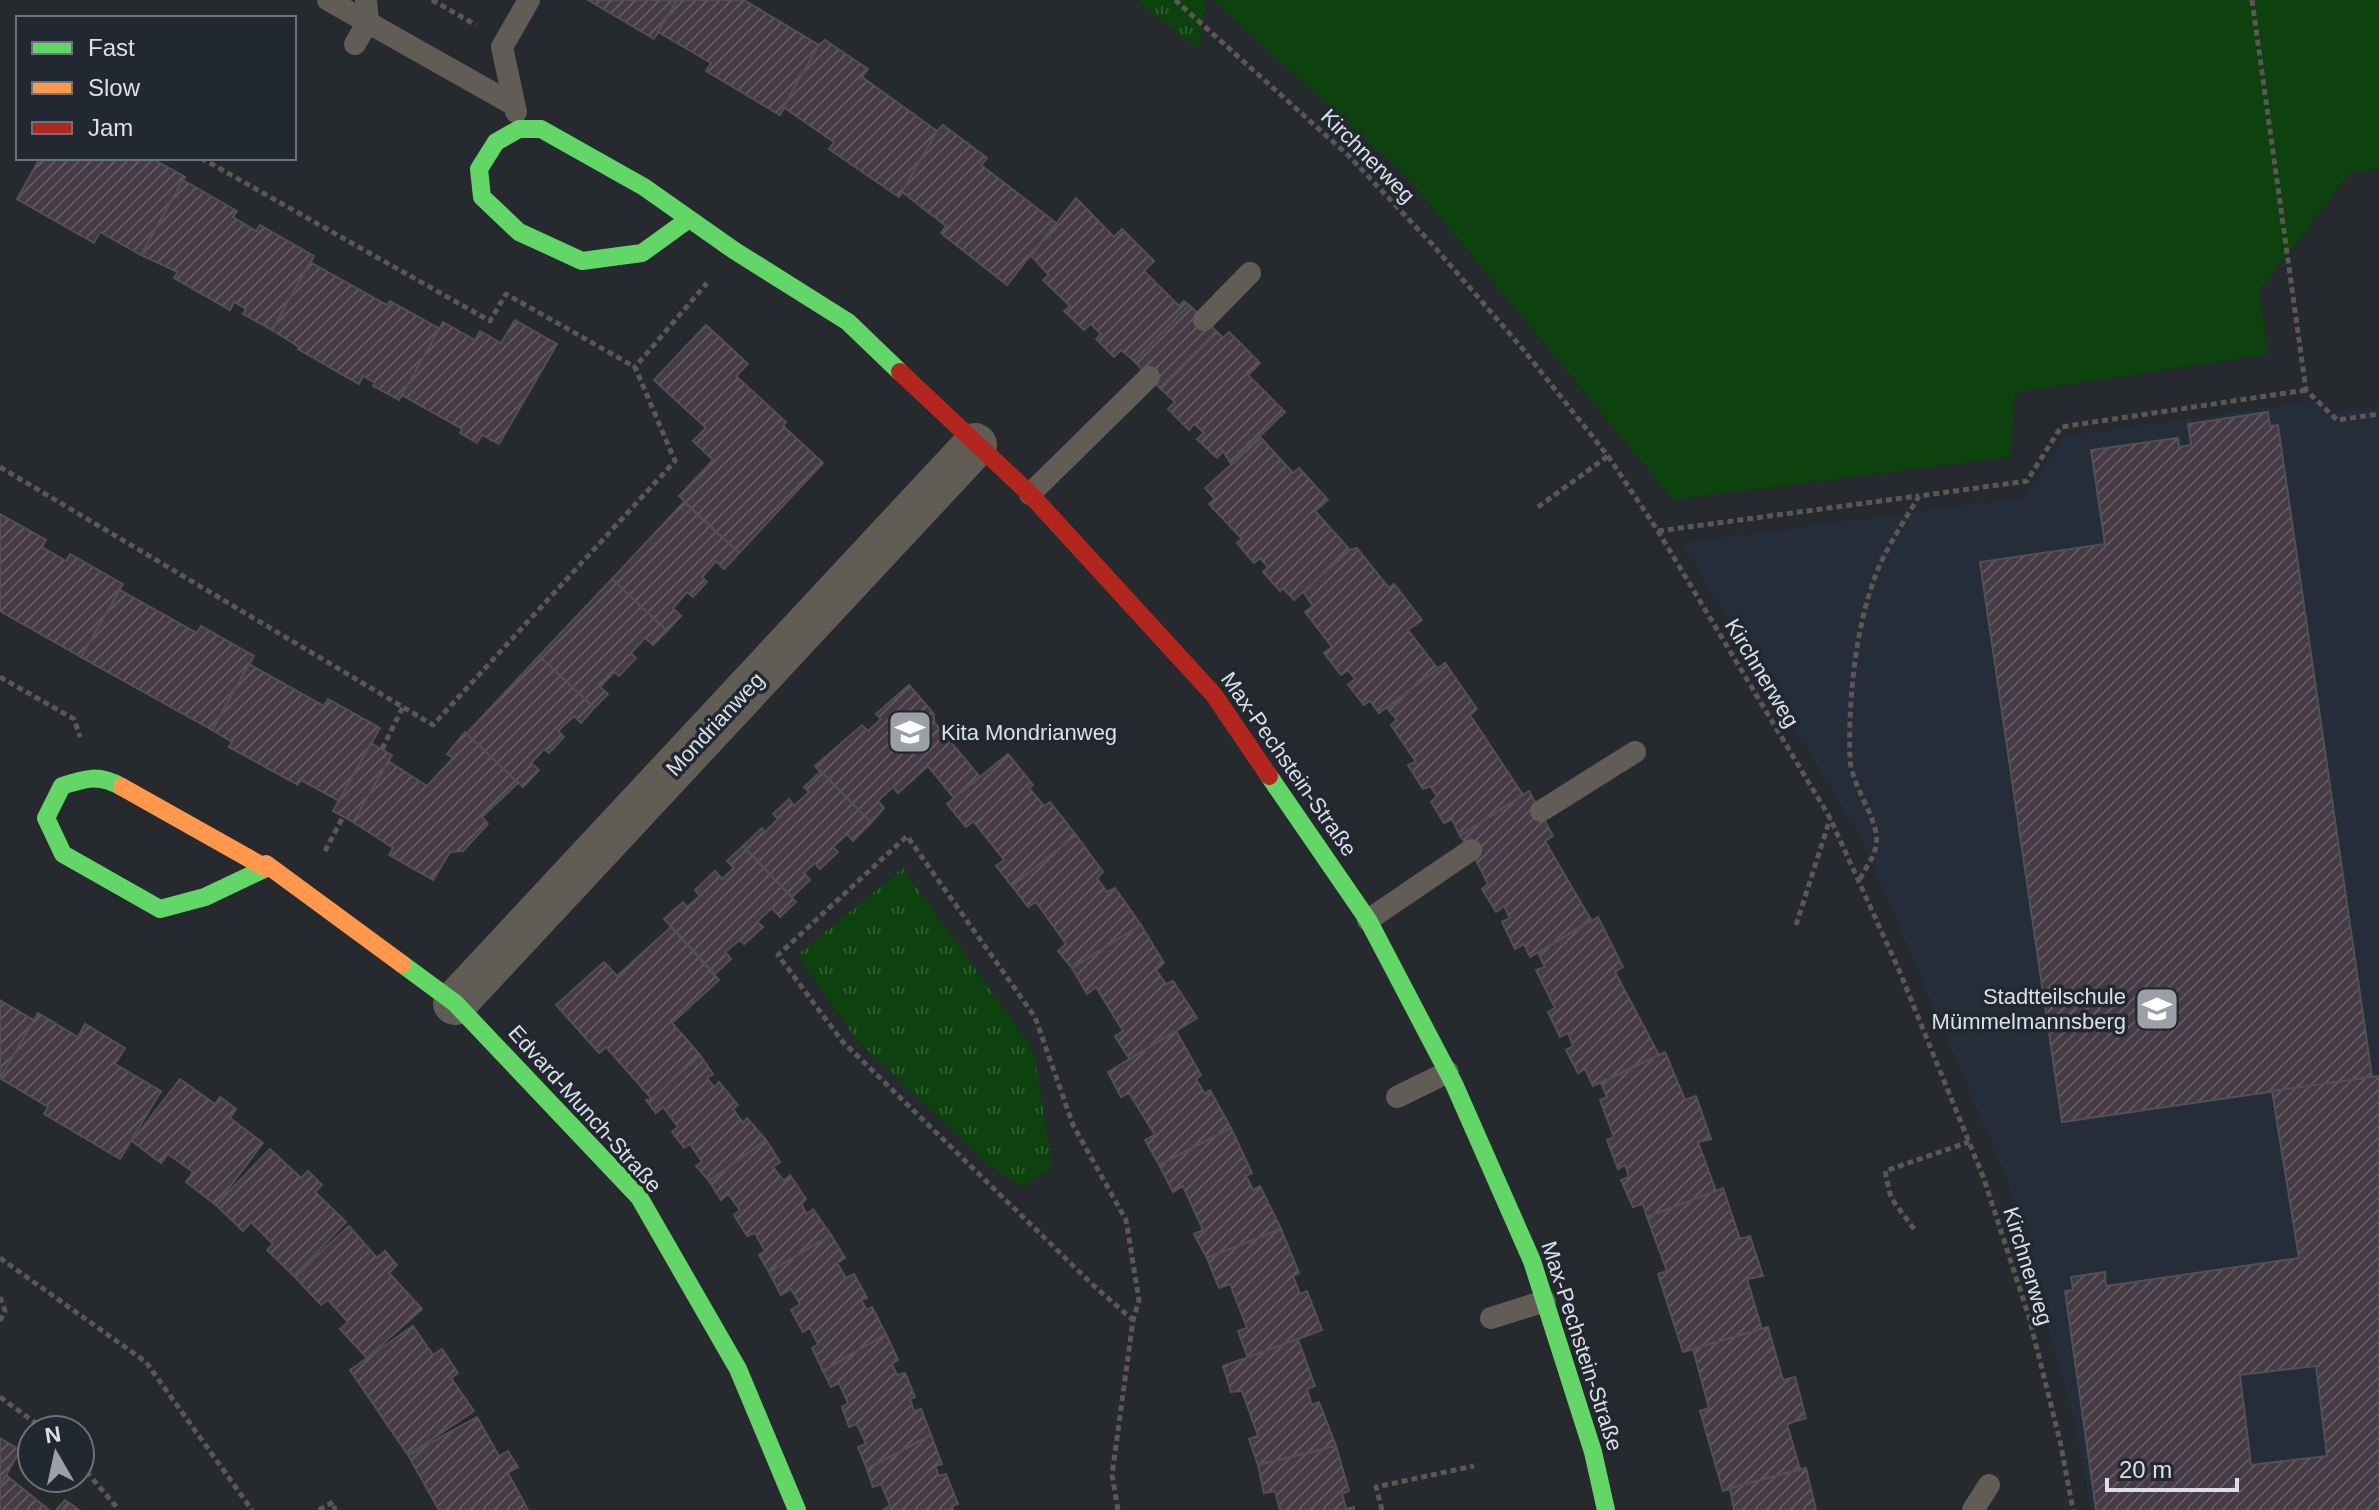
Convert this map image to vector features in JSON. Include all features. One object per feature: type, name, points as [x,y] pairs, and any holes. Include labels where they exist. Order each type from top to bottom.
[{"type":"street","name":"Max-Pechstein-Straße","points":[[519,129],[541,129],[644,187],[735,251],[848,322],[1030,494],[1214,695],[1368,920],[1448,1072],[1532,1261],[1593,1452],[1606,1510]]},
{"type":"street","points":[[519,129],[496,142],[479,169],[482,197],[519,232],[582,261],[642,253],[689,219]]},
{"type":"street","name":"Mondrianweg","points":[[455,1003],[975,445]]},
{"type":"street","points":[[92,776],[62,786],[46,818],[63,854],[160,909],[205,897],[266,868]]},
{"type":"street","name":"Edvard-Munch-Straße","points":[[92,776],[110,780],[266,868],[266,864],[455,1003],[639,1197],[738,1369],[797,1510]]},
{"type":"lane","points":[[328,0],[367,11],[514,105]]},
{"type":"lane","points":[[519,129],[502,47],[529,0]]},
{"type":"lane","points":[[355,44],[367,11]]},
{"type":"lane","points":[[1204,320],[1250,273]]},
{"type":"lane","points":[[1030,494],[1149,377]]},
{"type":"lane","points":[[1541,811],[1635,752]]},
{"type":"lane","points":[[1368,920],[1471,850]]},
{"type":"lane","points":[[1397,1097],[1448,1072]]},
{"type":"lane","points":[[1491,1318],[1545,1301]]},
{"type":"lane","points":[[1973,1510],[1989,1485]]},
{"type":"path","points":[[432,0],[505,42]]},
{"type":"path","name":"Kirchnerweg","points":[[1175,0],[1349,156],[1432,244],[1522,348],[1608,456],[1658,531],[1830,818],[1860,879],[1984,1179],[2029,1317],[2060,1441],[2073,1510]]},
{"type":"path","points":[[2252,0],[2306,390],[2337,420],[2379,414]]},
{"type":"path","points":[[0,467],[433,725],[675,461],[635,367],[506,294],[490,321],[205,160]]},
{"type":"path","points":[[635,367],[735,251]]},
{"type":"path","points":[[1658,531],[2027,481],[2061,427],[2306,390]]},
{"type":"path","points":[[1538,507],[1608,456]]},
{"type":"path","points":[[1860,879],[1876,846],[1875,825],[1857,790],[1851,763],[1850,716],[1859,638],[1875,575],[1919,496]]},
{"type":"path","points":[[0,677],[74,719],[92,776]]},
{"type":"path","points":[[382,749],[403,707]]},
{"type":"path","points":[[1796,925],[1830,818]]},
{"type":"path","points":[[1118,1510],[1112,1475],[1133,1320],[1139,1300],[1126,1220],[1073,1125],[1035,1017],[907,836],[778,955],[842,1041],[1093,1285],[1133,1320]]},
{"type":"path","points":[[1914,1229],[1891,1198],[1885,1171],[1969,1142]]},
{"type":"path","points":[[0,1258],[146,1362],[252,1510]]},
{"type":"path","points":[[0,1297],[5,1311],[0,1321]]},
{"type":"path","points":[[0,1397],[23,1414]]},
{"type":"path","points":[[1382,1510],[1376,1487],[1474,1466]]},
{"type":"path","points":[[96,1483],[119,1510]]},
{"type":"path","points":[[319,1510],[333,1502],[335,1510]]},
{"type":"shaded area","name":"Stadtteilschule Mümmelmannsberg","points":[[2322,399],[2326,413],[2379,405],[2379,1510],[2091,1510],[2075,1423],[2006,1177],[1862,840],[1681,543],[2025,497],[2064,436]]},
{"type":"green space","points":[[1136,0],[1205,0],[1199,50]]},
{"type":"green space","points":[[1213,0],[2379,0],[2379,169],[2350,173],[2259,291],[2268,354],[2015,393],[2010,457],[1673,500],[1406,176]]},
{"type":"green space","points":[[903,868],[1034,1051],[1052,1168],[1022,1187],[992,1168],[857,1040],[797,955]]},
{"type":"building","points":[[588,0],[677,0],[654,39]]},
{"type":"building","points":[[677,0],[744,0],[819,45],[780,115],[706,71],[711,63],[658,32]]},
{"type":"building","points":[[825,40],[868,69],[862,77],[937,131],[899,197],[829,149],[834,142],[783,107],[819,45]]},
{"type":"building","points":[[943,125],[987,158],[981,165],[1056,223],[1007,285],[941,233],[946,226],[902,192]]},
{"type":"building","points":[[39,160],[155,160],[185,177],[141,255],[100,232],[94,243],[17,199]]},
{"type":"building","points":[[183,180],[237,211],[233,217],[256,231],[260,225],[314,256],[272,330],[243,314],[246,309],[234,302],[230,310],[174,278],[178,272],[141,255]]},
{"type":"building","points":[[1076,198],[1114,237],[1122,229],[1154,261],[1144,271],[1179,306],[1184,301],[1189,305],[1134,361],[1121,350],[1114,357],[1096,339],[1101,334],[1091,324],[1084,330],[1064,311],[1070,306],[1043,280],[1049,275],[1031,256]]},
{"type":"building","points":[[310,262],[387,305],[390,301],[440,329],[399,400],[373,386],[375,383],[363,376],[359,384],[298,349],[272,330]]},
{"type":"building","points":[[1189,305],[1217,332],[1161,389],[1134,361]]},
{"type":"building","points":[[515,320],[557,344],[499,444],[482,435],[477,443],[460,433],[462,429],[402,395],[443,322],[475,340],[480,331],[501,343]]},
{"type":"building","points":[[706,325],[748,364],[736,376],[786,422],[783,426],[823,463],[739,553],[679,496],[713,460],[693,441],[706,428],[654,380]]},
{"type":"building","points":[[1217,332],[1223,338],[1229,332],[1260,363],[1248,375],[1285,412],[1231,464],[1223,451],[1217,458],[1197,439],[1204,433],[1194,424],[1189,430],[1168,409],[1175,402],[1161,389]]},
{"type":"building","points":[[2268,412],[2270,426],[2278,425],[2372,1077],[2062,1122],[1980,562],[2105,544],[2091,450],[2178,438],[2179,447],[2191,445],[2188,424]]},
{"type":"building","points":[[1261,438],[1293,473],[1299,468],[1328,500],[1315,511],[1350,550],[1294,600],[1283,588],[1280,591],[1263,572],[1268,567],[1260,558],[1254,563],[1237,543],[1242,539],[1209,504],[1215,499],[1205,488]]},
{"type":"building","points":[[684,502],[739,553],[724,569],[716,561],[702,577],[707,582],[693,597],[687,592],[673,608],[681,616],[667,631],[612,579]]},
{"type":"building","points":[[0,514],[46,540],[42,547],[66,561],[70,554],[123,584],[81,657],[0,611]]},
{"type":"building","points":[[1357,548],[1389,588],[1394,584],[1422,620],[1408,630],[1438,669],[1379,713],[1370,701],[1364,705],[1348,685],[1355,679],[1348,670],[1341,675],[1324,653],[1332,647],[1305,612],[1313,606],[1303,592],[1350,550]]},
{"type":"building","points":[[612,579],[667,631],[653,645],[645,638],[631,653],[636,658],[619,676],[614,672],[600,687],[608,694],[594,708],[539,656]]},
{"type":"building","points":[[120,590],[197,633],[201,626],[254,656],[212,730],[81,657]]},
{"type":"building","points":[[539,656],[594,708],[581,723],[574,716],[558,731],[564,737],[549,753],[544,749],[531,763],[539,770],[523,787],[466,734]]},
{"type":"building","points":[[1445,663],[1477,709],[1470,715],[1523,795],[1460,836],[1452,819],[1444,823],[1431,802],[1437,796],[1430,786],[1423,789],[1408,765],[1416,762],[1391,725],[1397,720],[1387,708]]},
{"type":"building","points":[[249,664],[324,706],[328,699],[380,728],[339,801],[301,780],[298,785],[229,747],[232,742],[212,730]]},
{"type":"building","points":[[909,685],[934,714],[934,722],[980,777],[954,798],[928,766],[898,793],[893,787],[878,801],[884,808],[871,823],[815,766],[862,725],[868,731],[881,719],[876,714]]},
{"type":"building","points":[[465,732],[518,783],[482,817],[488,824],[463,851],[450,852],[433,880],[389,855],[393,848],[353,822],[388,761],[427,786],[453,758],[447,754]]},
{"type":"building","points":[[371,743],[392,755],[353,822],[333,811]]},
{"type":"building","points":[[1008,754],[1033,785],[1029,788],[1044,806],[1050,802],[1076,835],[1012,886],[996,866],[1004,860],[973,821],[966,827],[947,804]]},
{"type":"building","points":[[821,771],[871,823],[853,841],[847,834],[833,847],[838,852],[820,869],[815,863],[804,873],[810,880],[792,897],[743,846],[762,828],[765,832],[778,819],[773,814],[789,799],[794,806],[809,792],[804,787]]},
{"type":"building","points":[[1529,791],[1553,836],[1545,841],[1591,920],[1530,957],[1524,944],[1515,949],[1502,922],[1510,918],[1504,906],[1496,912],[1482,889],[1488,884],[1471,850],[1460,836]]},
{"type":"building","points":[[1076,835],[1103,872],[1097,878],[1107,892],[1115,888],[1141,925],[1072,968],[1058,951],[1066,944],[1036,902],[1028,907],[1012,886]]},
{"type":"building","points":[[743,846],[796,902],[780,917],[772,908],[757,922],[763,927],[744,944],[740,940],[725,952],[731,959],[715,974],[664,919],[683,902],[687,907],[700,896],[695,890],[715,871],[722,879],[734,868],[727,861]]},
{"type":"building","points":[[1598,917],[1623,967],[1615,972],[1659,1055],[1593,1086],[1585,1069],[1578,1073],[1566,1050],[1573,1046],[1568,1033],[1560,1037],[1548,1012],[1555,1008],[1536,970],[1545,967],[1538,953]]},
{"type":"building","points":[[1141,925],[1164,963],[1156,970],[1166,984],[1173,981],[1197,1018],[1130,1060],[1115,1036],[1123,1031],[1096,987],[1087,994],[1072,968]]},
{"type":"building","points":[[671,927],[719,980],[672,1023],[700,1055],[652,1099],[606,1047],[599,1053],[556,1005],[604,962],[617,976]]},
{"type":"building","points":[[0,1000],[35,1021],[0,1078]]},
{"type":"building","points":[[38,1013],[78,1037],[85,1024],[125,1048],[115,1064],[161,1091],[120,1159],[44,1114],[48,1107],[0,1078]]},
{"type":"building","points":[[1176,1031],[1201,1075],[1196,1079],[1205,1094],[1210,1090],[1231,1128],[1159,1165],[1145,1140],[1155,1135],[1129,1093],[1121,1097],[1108,1072]]},
{"type":"building","points":[[1665,1052],[1685,1100],[1696,1096],[1711,1139],[1698,1142],[1716,1191],[1647,1217],[1643,1204],[1633,1207],[1621,1180],[1629,1177],[1625,1165],[1618,1169],[1607,1140],[1614,1137],[1600,1100],[1607,1097],[1601,1083]]},
{"type":"building","points":[[700,1055],[713,1074],[707,1078],[714,1087],[719,1082],[738,1105],[733,1109],[743,1123],[747,1118],[766,1140],[709,1181],[696,1166],[702,1162],[690,1144],[684,1148],[672,1132],[678,1127],[663,1107],[656,1113],[646,1100],[652,1099]]},
{"type":"building","points":[[2379,1076],[2379,1510],[2096,1510],[2065,1291],[2073,1290],[2071,1277],[2105,1272],[2106,1286],[2299,1258],[2272,1091]],"holes":[[[2316,1366],[2327,1456],[2251,1465],[2240,1375]]]},
{"type":"building","points":[[180,1079],[215,1104],[220,1097],[236,1109],[230,1118],[263,1143],[216,1205],[186,1182],[193,1172],[168,1154],[161,1163],[132,1141]]},
{"type":"building","points":[[1231,1128],[1252,1173],[1246,1176],[1253,1190],[1260,1186],[1281,1229],[1207,1258],[1194,1234],[1203,1230],[1183,1186],[1173,1192],[1159,1165]]},
{"type":"building","points":[[766,1140],[780,1162],[773,1167],[784,1181],[790,1175],[806,1199],[801,1204],[807,1214],[813,1209],[831,1235],[769,1272],[759,1255],[765,1251],[755,1233],[747,1236],[734,1215],[740,1210],[728,1194],[721,1200],[709,1181]]},
{"type":"building","points":[[270,1149],[301,1178],[308,1171],[322,1185],[315,1192],[346,1222],[294,1276],[267,1250],[273,1244],[251,1222],[243,1231],[216,1205]]},
{"type":"building","points":[[1723,1188],[1740,1239],[1750,1236],[1763,1276],[1747,1279],[1762,1329],[1683,1352],[1658,1274],[1667,1271],[1647,1217]]},
{"type":"building","points":[[349,1226],[377,1258],[385,1251],[397,1265],[389,1273],[422,1309],[367,1358],[340,1329],[348,1322],[328,1300],[321,1305],[294,1276]]},
{"type":"building","points":[[1281,1229],[1299,1273],[1293,1276],[1300,1294],[1307,1291],[1322,1330],[1248,1358],[1238,1331],[1247,1328],[1230,1284],[1219,1288],[1207,1258]]},
{"type":"building","points":[[831,1235],[845,1258],[837,1263],[846,1278],[854,1274],[867,1298],[861,1300],[867,1310],[872,1307],[886,1334],[823,1371],[812,1348],[818,1344],[810,1328],[803,1332],[791,1310],[800,1304],[791,1289],[781,1295],[769,1272]]},
{"type":"building","points":[[413,1326],[433,1355],[442,1349],[458,1373],[451,1378],[474,1411],[408,1455],[350,1370]]},
{"type":"building","points":[[1768,1327],[1783,1380],[1795,1377],[1806,1418],[1787,1424],[1800,1469],[1723,1491],[1700,1411],[1709,1408],[1693,1349]]},
{"type":"building","points":[[886,1334],[898,1360],[892,1364],[897,1375],[905,1373],[915,1397],[910,1399],[914,1411],[921,1409],[931,1435],[867,1469],[858,1447],[866,1444],[857,1424],[849,1427],[842,1407],[848,1403],[839,1383],[831,1387],[823,1371]]},
{"type":"building","points":[[1298,1339],[1315,1386],[1307,1389],[1312,1405],[1319,1402],[1336,1446],[1258,1465],[1249,1439],[1258,1436],[1242,1391],[1231,1392],[1223,1366]]},
{"type":"building","points":[[477,1417],[499,1456],[508,1451],[518,1467],[508,1473],[528,1510],[439,1510],[408,1455]]},
{"type":"building","points":[[931,1435],[942,1464],[935,1466],[939,1476],[946,1474],[958,1504],[952,1506],[953,1510],[883,1510],[890,1505],[881,1484],[873,1487],[867,1469]]},
{"type":"building","points":[[0,1438],[16,1448],[16,1457],[0,1486]]},
{"type":"building","points":[[1336,1446],[1349,1491],[1342,1494],[1346,1509],[1354,1507],[1354,1510],[1280,1510],[1275,1491],[1264,1493],[1258,1465]]},
{"type":"building","points":[[1806,1468],[1816,1510],[1734,1510],[1730,1488]]},
{"type":"building","points":[[6,1475],[16,1483],[16,1494],[29,1494],[49,1510],[0,1510],[0,1486]]},
{"type":"building","points":[[65,1500],[79,1510],[56,1510]]},
{"type":"traffic: fast","points":[[689,219],[642,253],[582,261],[519,232],[482,197],[479,169],[496,142],[519,129],[541,129],[644,187],[735,251],[848,322],[900,372]]},
{"type":"traffic: fast","points":[[1269,776],[1368,920],[1454,1084],[1532,1261],[1593,1452],[1606,1510]]},
{"type":"traffic: fast","points":[[122,787],[106,780],[92,779],[62,786],[46,818],[63,854],[160,909],[205,897],[266,868]]},
{"type":"traffic: fast","points":[[402,964],[455,1003],[639,1197],[738,1369],[797,1510]]},
{"type":"traffic: slow","points":[[122,787],[266,868],[266,864],[402,964]]},
{"type":"traffic: jam","points":[[900,372],[1030,494],[1214,695],[1269,776]]},
{"type":"place","name":"Kita Mondrianweg","points":[[910,732]]},
{"type":"place","name":"Stadtteilschule Mümmelmannsberg","points":[[2157,1009]]}]
